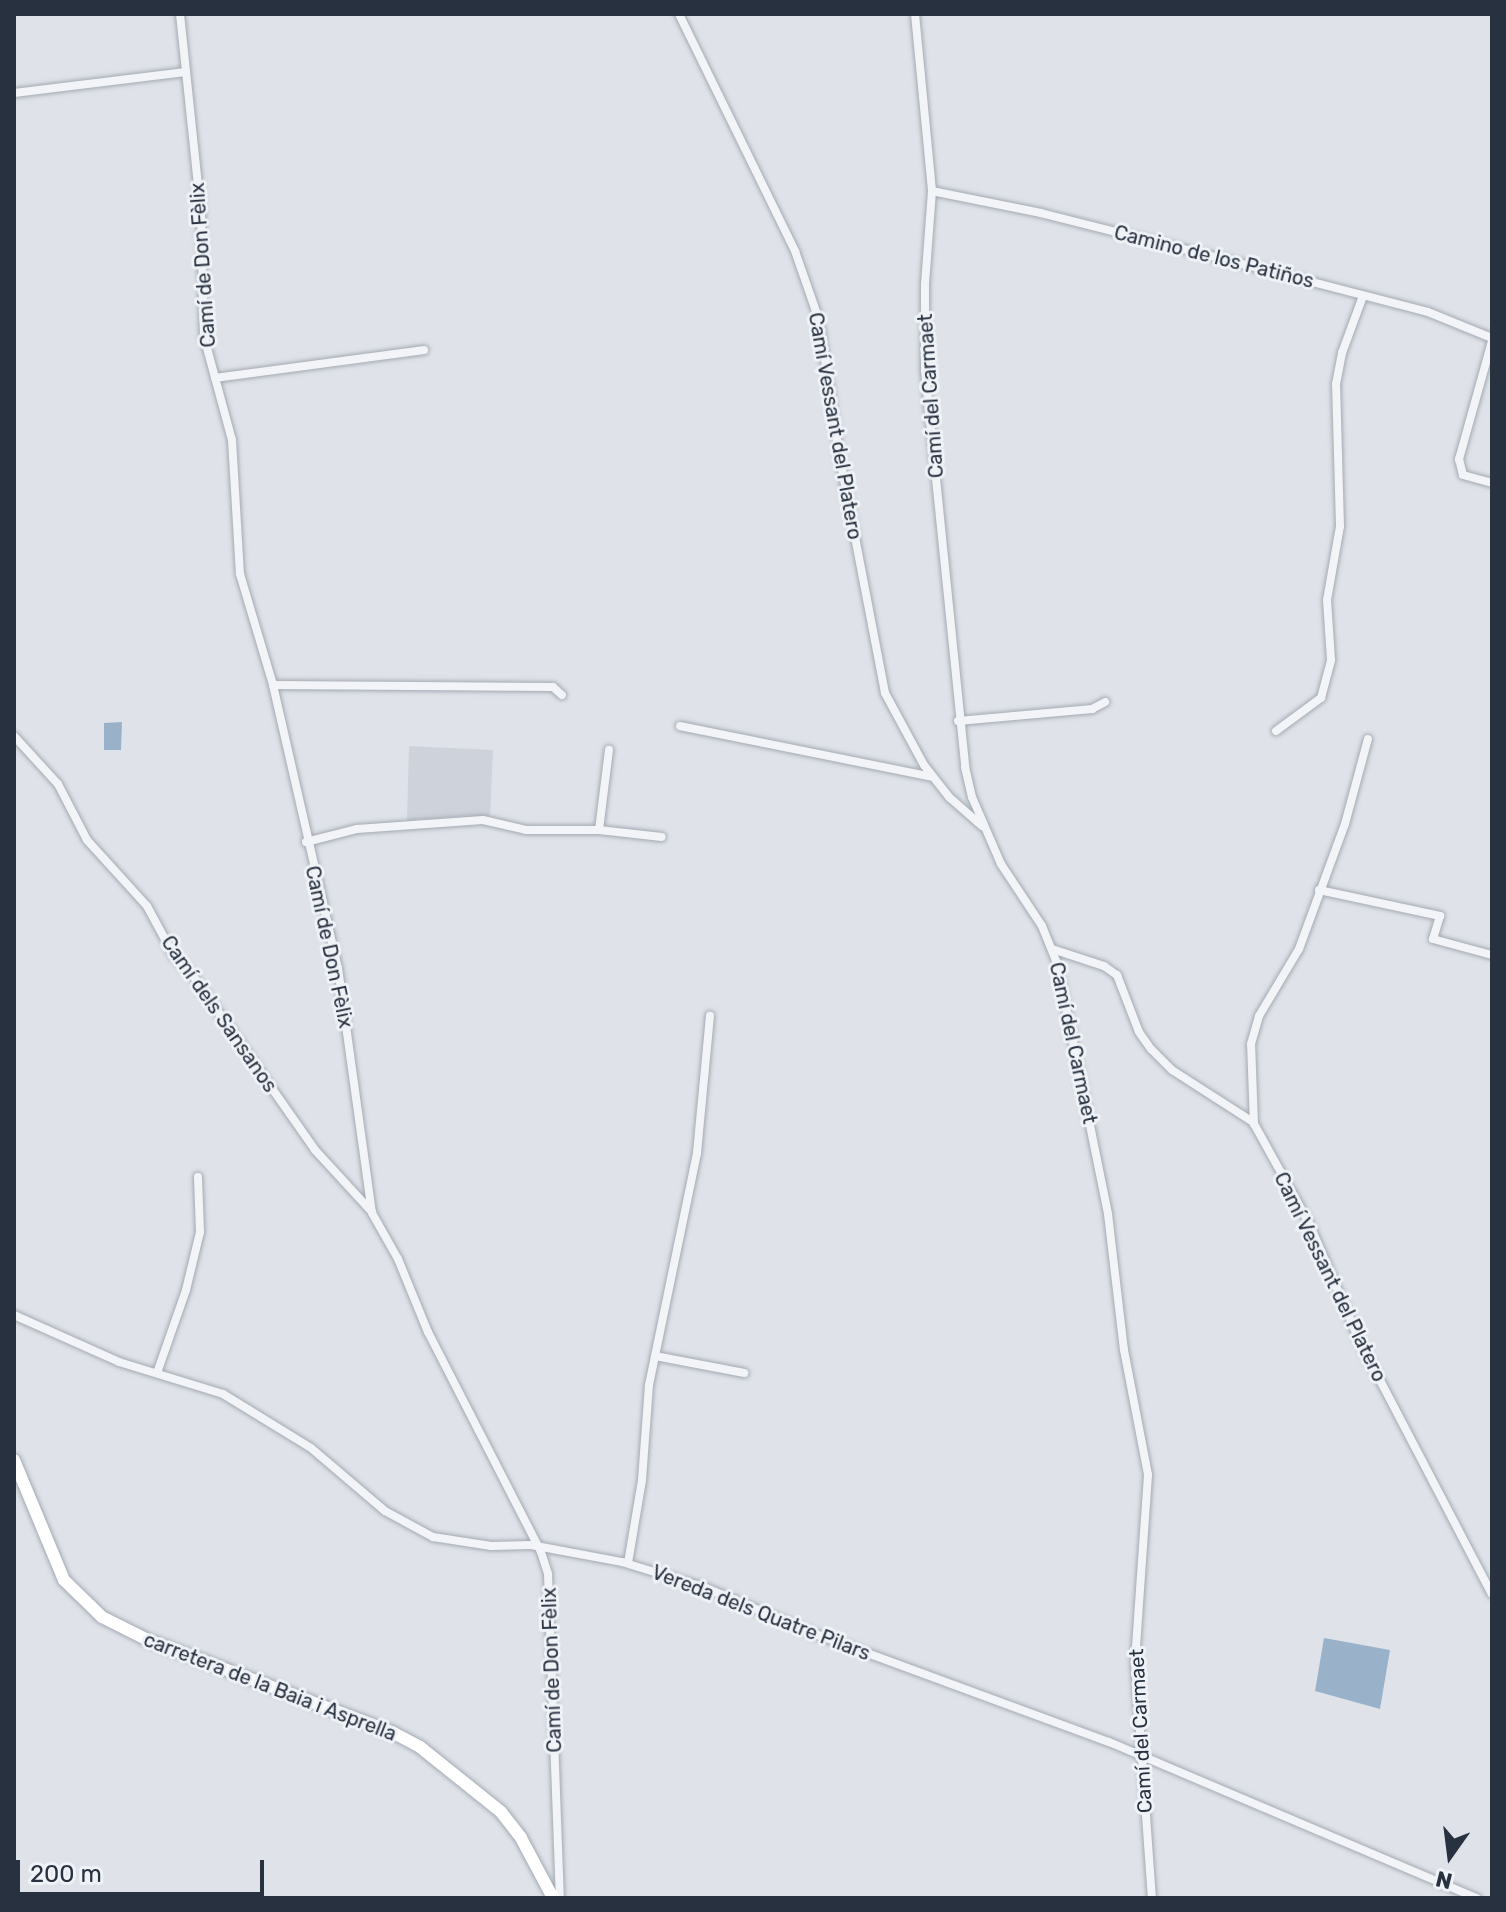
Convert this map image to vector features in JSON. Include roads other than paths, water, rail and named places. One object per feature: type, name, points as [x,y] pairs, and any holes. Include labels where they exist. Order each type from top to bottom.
[{"type":"main road","name":"carretera de la Baia i Asprella","points":[[14,1460],[64,1580],[102,1617],[148,1640],[392,1732],[420,1747],[501,1812],[521,1838],[553,1898]]},
{"type":"street","name":"Camí de Don Fèlix","points":[[180,14],[201,214],[204,337],[232,440],[240,574],[273,685],[306,842],[338,968],[372,1213],[398,1259],[428,1332],[538,1547],[548,1574],[560,1898]]},
{"type":"street","name":"Camí Vessant del Platero","points":[[679,14],[795,251],[819,320],[840,459],[885,693],[933,777],[985,830]]},
{"type":"street","name":"Camí del Carmaet","points":[[915,14],[932,191],[925,284],[925,370],[933,424],[958,721],[972,797],[1001,864],[1052,949],[1071,1022],[1108,1214],[1124,1350],[1148,1475],[1135,1662],[1152,1898]]},
{"type":"street","points":[[14,93],[186,72]]},
{"type":"street","name":"Camino de los Patiños","points":[[932,191],[1041,213],[1428,312],[1492,340]]},
{"type":"street","points":[[1276,731],[1321,698],[1331,660],[1327,600],[1340,526],[1336,384],[1342,353],[1363,296]]},
{"type":"street","points":[[1492,340],[1459,459],[1463,475],[1492,483]]},
{"type":"street","points":[[215,378],[424,350]]},
{"type":"street","points":[[273,685],[553,687],[562,695]]},
{"type":"street","points":[[958,721],[1092,709],[1105,702]]},
{"type":"street","points":[[680,726],[933,777]]},
{"type":"street","name":"Camí dels Sansanos","points":[[14,736],[58,784],[87,840],[147,906],[174,956],[194,977],[315,1150],[372,1213]]},
{"type":"street","points":[[1254,1125],[1251,1044],[1259,1016],[1299,949],[1345,824],[1368,739]]},
{"type":"street","points":[[599,830],[609,750]]},
{"type":"street","points":[[306,842],[357,829],[483,820],[526,830],[599,830],[662,837]]},
{"type":"street","points":[[1319,890],[1440,916],[1433,939],[1492,955]]},
{"type":"street","name":"Camí Vessant del Platero","points":[[1052,949],[1104,966],[1117,975],[1139,1032],[1151,1049],[1172,1070],[1230,1105],[1254,1125],[1309,1223],[1360,1342],[1492,1594]]},
{"type":"street","points":[[628,1563],[636,1527],[643,1425],[697,1153],[710,1016]]},
{"type":"street","points":[[157,1373],[186,1290],[200,1232],[198,1177]]},
{"type":"street","name":"Vereda dels Quatre Pilars","points":[[14,1315],[119,1362],[223,1394],[270,1420],[311,1448],[385,1511],[433,1537],[491,1546],[538,1547],[628,1563],[706,1588],[769,1616],[1051,1719],[1321,1829],[1477,1898]]},
{"type":"street","points":[[655,1356],[744,1373]]},
{"type":"water","points":[[122,722],[121,750],[104,750],[104,723]]},
{"type":"water","points":[[1324,1638],[1390,1650],[1380,1709],[1315,1691]]}]
